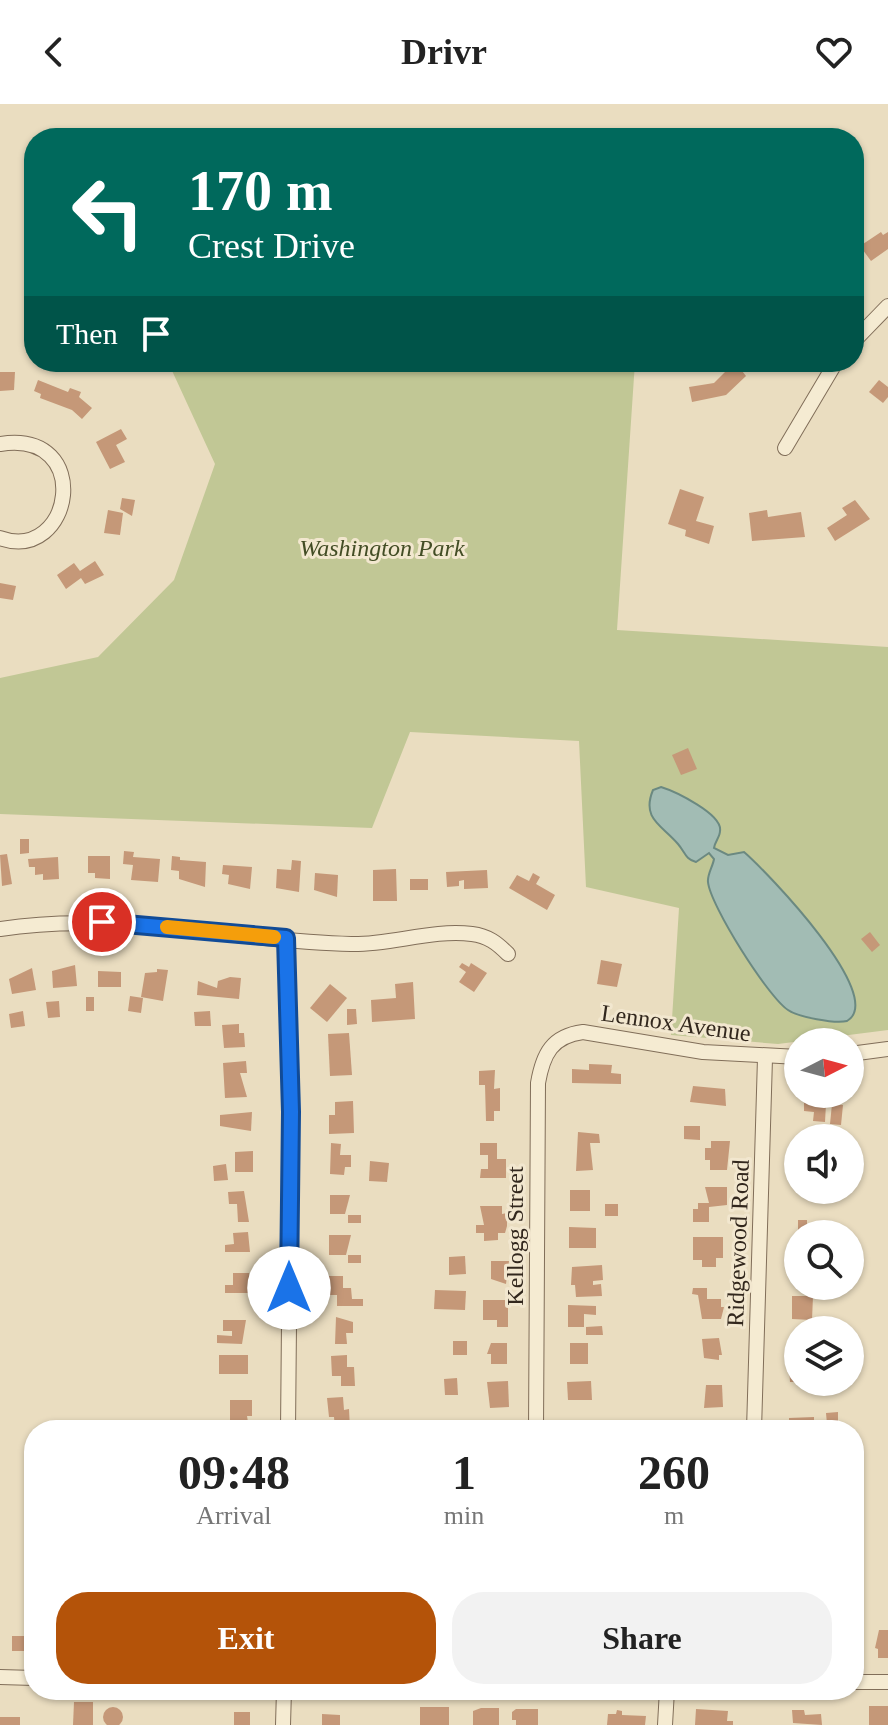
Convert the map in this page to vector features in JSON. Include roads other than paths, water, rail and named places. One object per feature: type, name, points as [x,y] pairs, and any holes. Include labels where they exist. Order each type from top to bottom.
[{"type":"street","points":[[864,331],[888,306]]},
{"type":"street","points":[[785,448],[830,372]]},
{"type":"street","points":[[0,444],[18,442],[34,445],[54,462],[65,485],[64,501],[49,528],[22,541],[0,538]]},
{"type":"street","points":[[0,929],[37,924],[123,922],[353,944],[471,934],[490,939],[508,954]]},
{"type":"street","points":[[286,938],[291,1112],[288,1420]]},
{"type":"street","name":"Lennox Avenue","points":[[551,1044],[566,1034],[583,1032],[703,1052],[784,1057]]},
{"type":"street","name":"Kellogg Street","points":[[536,1420],[538,1083],[542,1062],[551,1044]]},
{"type":"street","points":[[864,1052],[888,1049]]},
{"type":"street","name":"Ridgewood Road","points":[[754,1420],[765,1058]]},
{"type":"street","points":[[0,1677],[24,1678]]},
{"type":"street","points":[[864,1682],[888,1682]]},
{"type":"street","points":[[283,1725],[284,1700]]},
{"type":"street","points":[[665,1725],[666,1700]]},
{"type":"water","points":[[661,787],[696,804],[714,818],[720,831],[714,848],[728,855],[744,852],[797,907],[838,962],[851,987],[855,1008],[847,1021],[826,1021],[793,1013],[767,988],[729,929],[711,894],[708,879],[714,859],[709,853],[696,862],[690,859],[651,815],[653,790]]},
{"type":"park label","name":"Washington Park","points":[[382,548]]}]
